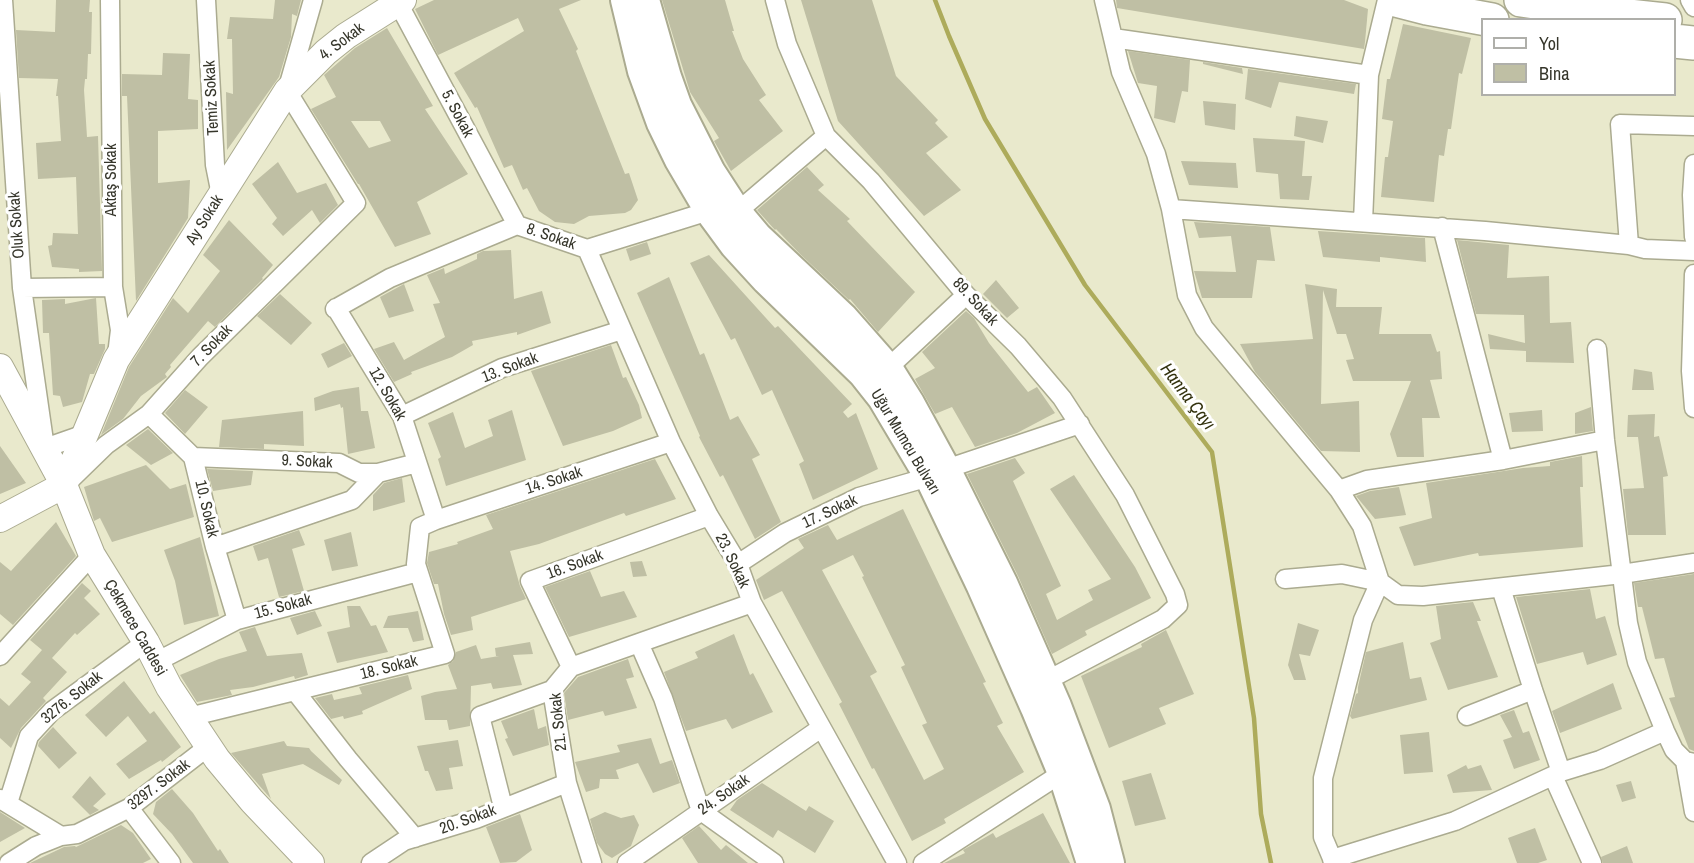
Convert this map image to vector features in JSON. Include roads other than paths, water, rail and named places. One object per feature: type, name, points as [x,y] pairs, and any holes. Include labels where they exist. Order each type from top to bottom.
[{"type":"highway","points":[[1396,0],[1481,18]]},
{"type":"highway","points":[[1521,0],[1635,8],[1660,18]]},
{"type":"highway","points":[[1676,20],[1694,22]]},
{"type":"highway","points":[[1676,41],[1694,43]]},
{"type":"main road","name":"Uğur Mumcu Bulvarı","points":[[625,0],[642,71],[661,123],[679,160],[709,211],[734,245],[863,374],[882,398],[938,473],[1003,583],[1046,681],[1092,798],[1110,863]]},
{"type":"main road","name":"Uğur Mumcu Bulvarı","points":[[645,0],[677,105],[711,172],[737,212],[758,237],[844,318],[888,368],[910,403],[981,586],[1062,773],[1091,863]]},
{"type":"main road","name":"4. Sokak","points":[[287,91],[326,52],[346,36],[400,1]]},
{"type":"main road","name":"Ay Sokak","points":[[64,485],[116,360],[287,91]]},
{"type":"main road","name":"Çekmece Caddesi","points":[[0,367],[64,485],[92,555],[151,652],[169,687],[209,746],[252,801],[311,863]]},
{"type":"main road","points":[[0,519],[64,485]]},
{"type":"street","name":"Oluk Sokak","points":[[3,0],[22,288],[45,448]]},
{"type":"street","name":"Aktaş Sokak","points":[[110,0],[113,287],[120,330],[116,360]]},
{"type":"street","name":"Temiz Sokak","points":[[206,0],[215,165],[221,195]]},
{"type":"street","name":"Ay Sokak","points":[[287,91],[313,0]]},
{"type":"street","name":"89. Sokak","points":[[775,0],[787,44],[826,136],[871,181],[966,295],[1042,372],[1080,424],[1125,495],[1169,579],[1178,605],[1163,619],[1046,681]]},
{"type":"street","points":[[1104,0],[1121,72],[1156,154],[1172,209],[1187,295],[1204,328],[1339,490],[1362,526],[1380,582],[1363,620],[1323,778],[1323,837],[1333,861],[1455,820],[1557,774],[1600,760],[1665,731]]},
{"type":"street","points":[[1363,222],[1369,75],[1387,0]]},
{"type":"street","points":[[1690,0],[1694,7]]},
{"type":"street","name":"5. Sokak","points":[[400,1],[517,225]]},
{"type":"street","points":[[1113,38],[1369,75]]},
{"type":"street","name":"7. Sokak","points":[[64,485],[106,445],[149,414],[200,357],[356,203],[287,91]]},
{"type":"street","points":[[1629,245],[1620,124],[1694,126]]},
{"type":"street","points":[[737,212],[826,136]]},
{"type":"street","points":[[1694,164],[1692,195],[1694,237]]},
{"type":"street","points":[[1172,209],[1442,227],[1629,245],[1645,249],[1694,252]]},
{"type":"street","name":"8. Sokak","points":[[335,309],[390,278],[517,225],[587,249],[709,211]]},
{"type":"street","points":[[1442,227],[1503,460]]},
{"type":"street","name":"23. Sokak","points":[[587,249],[671,442],[709,516],[738,564],[752,603],[897,863]]},
{"type":"street","points":[[1694,274],[1690,371],[1694,408]]},
{"type":"street","points":[[22,288],[113,287]]},
{"type":"street","points":[[888,368],[966,295]]},
{"type":"street","name":"12. Sokak","points":[[335,309],[402,416],[436,520]]},
{"type":"street","name":"13. Sokak","points":[[402,416],[502,368],[622,330]]},
{"type":"street","points":[[1597,348],[1605,440],[1628,623],[1637,662],[1665,731],[1674,750],[1689,762],[1694,812]]},
{"type":"street","name":"10. Sokak","points":[[149,414],[193,457],[215,547],[237,620]]},
{"type":"street","name":"17. Sokak","points":[[738,564],[785,533],[858,498],[1080,424]]},
{"type":"street","points":[[45,448],[85,434]]},
{"type":"street","points":[[1339,490],[1367,480],[1503,460],[1605,440]]},
{"type":"street","name":"14. Sokak","points":[[436,520],[671,442]]},
{"type":"street","name":"9. Sokak","points":[[193,457],[339,463],[359,473],[378,472],[417,463]]},
{"type":"street","points":[[215,547],[352,500],[378,472]]},
{"type":"street","name":"16. Sokak","points":[[571,667],[530,581],[709,516]]},
{"type":"street","name":"18. Sokak","points":[[189,717],[445,654],[416,564],[420,527],[436,520]]},
{"type":"street","points":[[0,656],[92,555]]},
{"type":"street","points":[[1285,579],[1342,574],[1380,582],[1398,595],[1423,596],[1622,574],[1694,563]]},
{"type":"street","name":"15. Sokak","points":[[151,652],[237,620],[418,572]]},
{"type":"street","points":[[1501,588],[1557,774],[1592,863]]},
{"type":"street","points":[[571,667],[752,603]]},
{"type":"street","points":[[639,643],[663,698],[701,812],[774,863]]},
{"type":"street","name":"3276. Sokak","points":[[4,801],[29,736],[52,711],[151,652]]},
{"type":"street","name":"21. Sokak","points":[[571,667],[552,690],[567,783],[592,863]]},
{"type":"street","points":[[503,807],[480,716],[552,690]]},
{"type":"street","points":[[1467,716],[1533,690]]},
{"type":"street","points":[[295,691],[348,759],[415,838]]},
{"type":"street","name":"24. Sokak","points":[[627,863],[821,728]]},
{"type":"street","name":"3297. Sokak","points":[[9,863],[36,846],[61,836],[77,834],[129,808],[209,746]]},
{"type":"street","points":[[923,863],[1062,773]]},
{"type":"street","name":"20. Sokak","points":[[371,863],[404,842],[476,819],[567,783]]},
{"type":"street","points":[[4,801],[61,836]]},
{"type":"street","points":[[129,808],[171,863]]},
{"type":"waterway","name":"Hanna Çayı","points":[[935,0],[985,119],[1085,285],[1212,452],[1254,718],[1261,814],[1271,863]]}]
